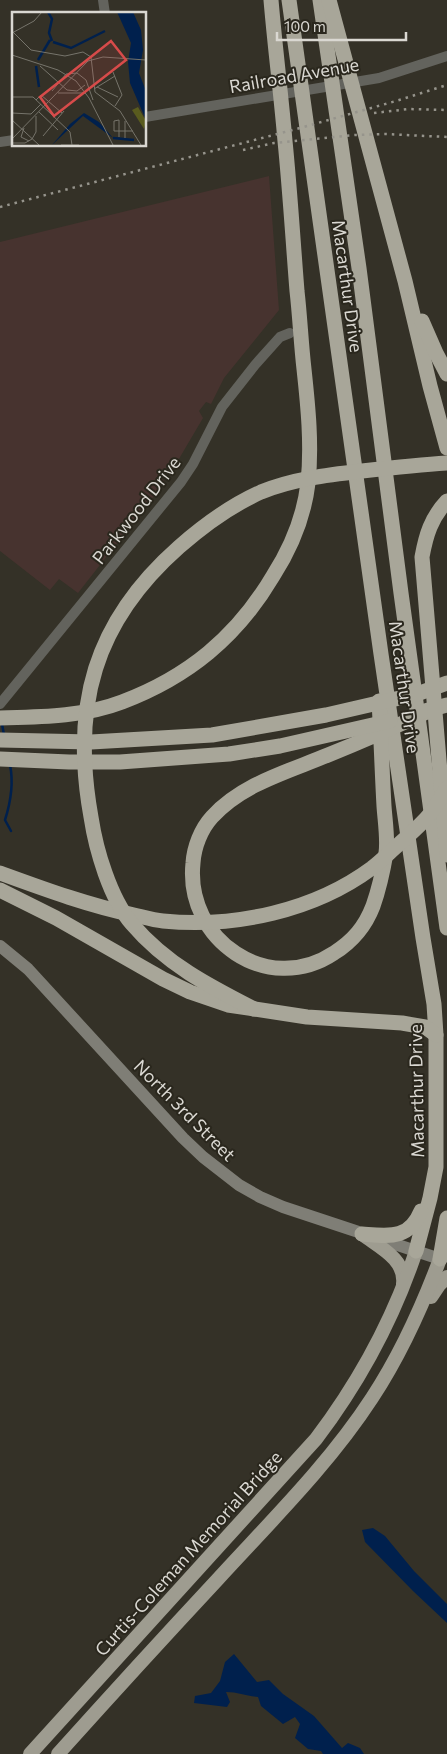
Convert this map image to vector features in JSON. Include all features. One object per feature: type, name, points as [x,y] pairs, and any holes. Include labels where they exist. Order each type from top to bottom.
[{"type":"highway","points":[[0,718],[71,714],[121,703],[192,666],[214,649],[251,610],[277,570],[294,538],[308,484],[308,414],[290,186],[271,0]]},
{"type":"highway","name":"Macarthur Drive","points":[[289,0],[381,655],[422,938],[434,1004],[436,1036],[436,1166],[430,1198],[416,1251],[402,1291],[381,1338],[364,1369]]},
{"type":"highway","name":"Macarthur Drive","points":[[320,0],[359,268],[447,928]]},
{"type":"highway","points":[[329,0],[405,281],[447,448]]},
{"type":"highway","points":[[405,281],[447,374]]},
{"type":"highway","points":[[254,1009],[210,987],[167,957],[131,922],[114,893],[98,850],[86,795],[83,756],[85,720],[95,666],[111,630],[142,584],[162,562],[188,539],[236,505],[261,492],[307,478],[447,463]]},
{"type":"highway","points":[[447,501],[432,521],[426,535],[422,557],[447,856]]},
{"type":"highway","points":[[381,655],[378,680],[386,851],[373,906],[367,920],[354,939],[321,961],[295,968],[281,969],[268,967],[254,963],[230,951],[218,940],[205,923],[196,903],[192,886],[193,857],[200,836],[210,819],[233,798],[260,783],[378,735],[431,710]]},
{"type":"highway","points":[[417,694],[447,677]]},
{"type":"highway","points":[[0,740],[61,743],[106,742],[212,735],[326,715],[417,694],[447,682]]},
{"type":"highway","points":[[0,759],[120,762],[229,754],[280,746],[374,725],[447,705]]},
{"type":"highway","points":[[0,872],[73,900],[104,909],[163,921],[224,922],[251,918],[291,908],[357,878],[373,867],[417,828],[431,813],[447,788]]},
{"type":"highway","points":[[444,903],[447,878]]},
{"type":"highway","points":[[0,890],[190,992],[228,1006],[308,1017],[402,1023],[425,1028],[436,1036]]},
{"type":"highway","points":[[362,1234],[396,1235],[412,1227],[418,1218],[436,1166]]},
{"type":"highway","points":[[391,1367],[417,1317],[440,1259],[447,1218]]},
{"type":"highway","points":[[362,1234],[400,1265],[403,1272],[402,1291]]},
{"type":"highway","points":[[58,1754],[326,1460],[363,1412],[383,1381],[430,1298],[447,1277]]},
{"type":"highway","name":"Curtis-Coleman Memorial Bridge","points":[[30,1754],[295,1464],[328,1424],[364,1369]]},
{"type":"main road","name":"North 3rd Street","points":[[0,946],[28,969],[183,1138],[219,1172],[260,1197],[304,1215],[440,1259]]},
{"type":"street","name":"Railroad Avenue","points":[[146,117],[379,78],[447,56]]},
{"type":"street","name":"Parkwood Drive","points":[[0,704],[181,482],[193,464],[222,407],[255,365],[280,338],[290,333]]},
{"type":"shaded area","points":[[269,176],[279,310],[224,378],[211,404],[206,402],[199,411],[203,418],[173,469],[168,466],[160,476],[165,482],[78,593],[59,579],[50,590],[0,551],[0,242]]},
{"type":"water","points":[[373,1528],[385,1536],[414,1571],[447,1604],[447,1623],[365,1542],[362,1530]]},
{"type":"water","points":[[234,1654],[257,1682],[269,1680],[283,1694],[314,1716],[342,1748],[348,1743],[360,1748],[364,1754],[323,1754],[321,1751],[308,1749],[295,1738],[300,1724],[295,1717],[283,1724],[261,1706],[258,1697],[226,1692],[230,1702],[227,1707],[194,1703],[195,1696],[211,1693],[220,1681],[225,1662]]},
{"type":"waterway","points":[[2,724],[4,735]]},
{"type":"waterway","points":[[10,765],[11,792],[5,820],[11,831]]},
{"type":"railway","points":[[0,207],[300,128],[447,85]]},
{"type":"railway","points":[[374,113],[409,109],[447,110]]},
{"type":"railway","points":[[243,150],[274,143],[355,135],[386,134],[447,137]]}]
